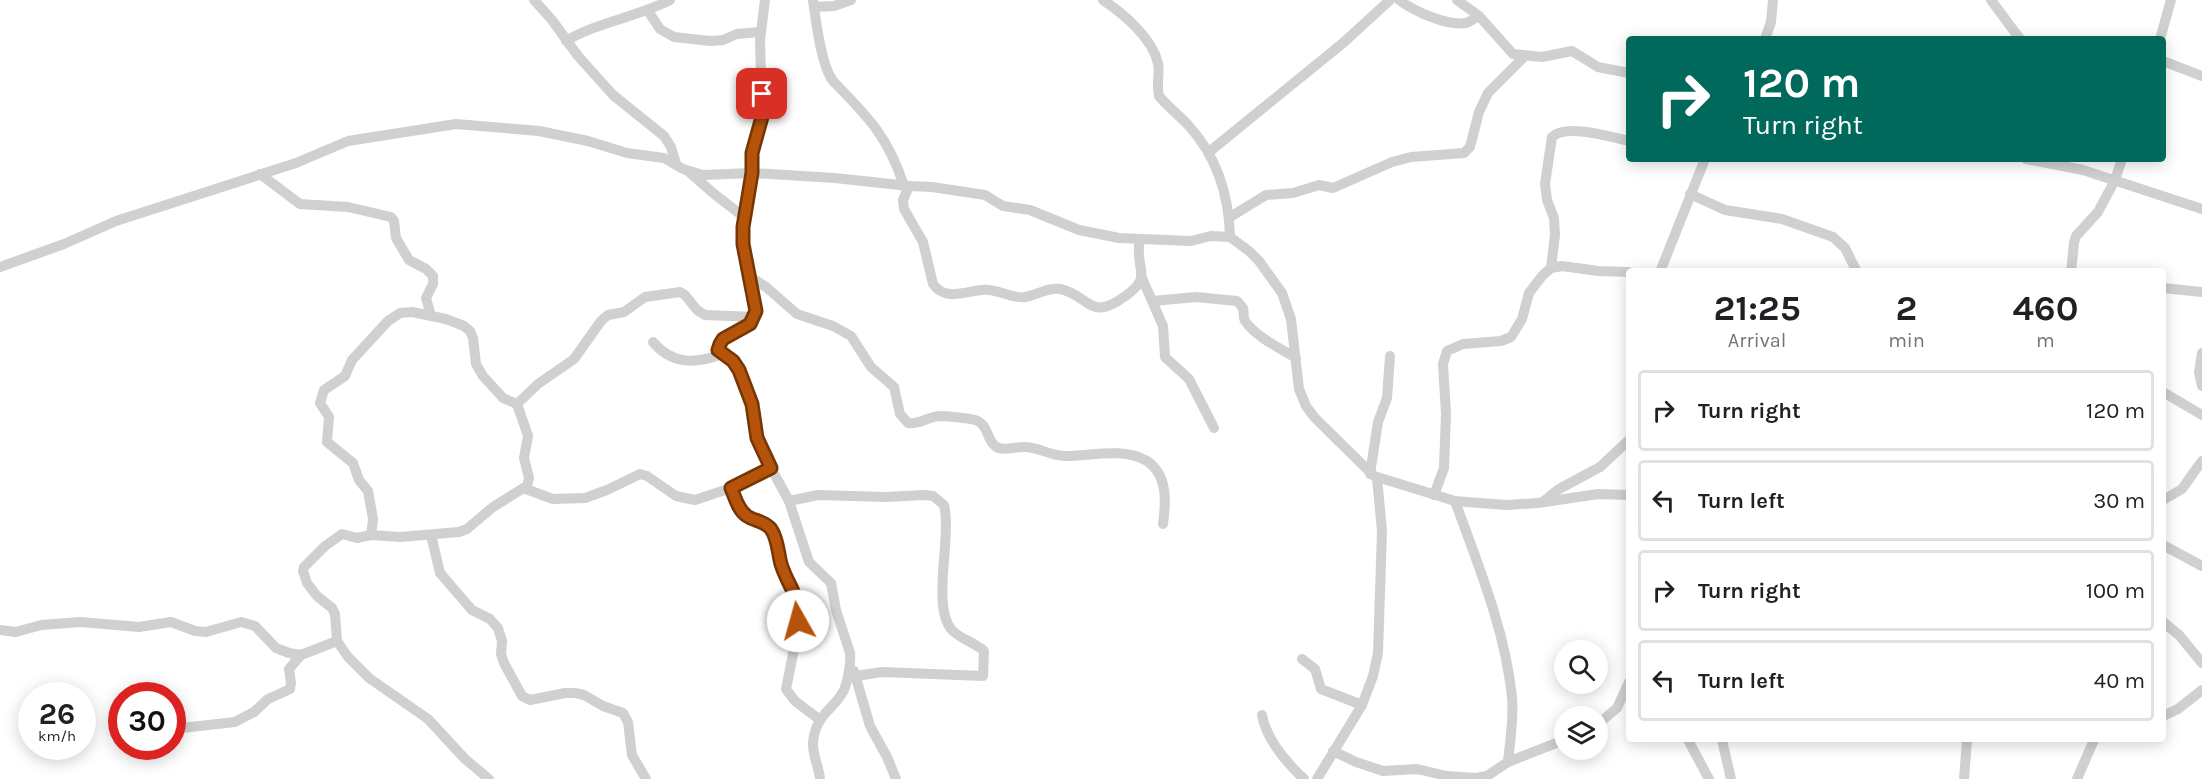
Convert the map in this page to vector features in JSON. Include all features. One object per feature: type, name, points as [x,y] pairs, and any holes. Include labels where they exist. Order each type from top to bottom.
[{"type":"street","points":[[566,41],[597,26],[648,11],[670,0]]},
{"type":"street","points":[[765,0],[760,33],[762,117],[752,153],[752,173],[744,217],[743,244],[756,311],[755,317],[744,328],[723,339],[718,347],[739,370],[752,404],[757,438],[789,501],[809,562],[831,583],[836,610],[870,726],[896,779]]},
{"type":"street","points":[[851,0],[834,6],[814,3],[828,72],[875,124],[893,156],[906,186],[904,209],[923,242],[933,285],[941,290],[962,295],[990,290],[1024,297],[1058,288],[1098,308],[1107,307],[1119,300],[1134,289],[1142,278]]},
{"type":"street","points":[[1103,0],[1122,15],[1151,48],[1158,66],[1159,96],[1188,125],[1209,152],[1223,186],[1230,217],[1230,237]]},
{"type":"street","points":[[1209,152],[1342,43],[1390,0]]},
{"type":"street","points":[[1399,0],[1417,12],[1450,21],[1465,23],[1479,16]]},
{"type":"street","points":[[1457,0],[1479,16],[1510,53],[1525,57],[1542,57],[1572,51],[1598,67],[1626,72]]},
{"type":"street","points":[[1766,36],[1771,22],[1773,0]]},
{"type":"street","points":[[1991,0],[2018,36]]},
{"type":"street","points":[[2161,36],[2171,0]]},
{"type":"street","points":[[538,2],[566,41],[613,95],[664,136],[671,147],[676,164]]},
{"type":"street","points":[[648,11],[660,29],[674,37],[710,42],[737,34],[760,33]]},
{"type":"street","points":[[1230,217],[1266,195],[1293,194],[1319,185],[1333,188],[1411,157],[1464,153],[1470,147],[1479,112],[1488,93],[1525,57]]},
{"type":"street","points":[[2166,62],[2202,76]]},
{"type":"street","points":[[0,267],[64,244],[116,221],[304,160],[348,141],[456,124],[548,132],[627,153],[664,158],[688,171],[712,194],[744,217]]},
{"type":"street","points":[[1551,268],[1555,235],[1554,218],[1547,200],[1545,184],[1552,137],[1559,131],[1570,131],[1626,140]]},
{"type":"street","points":[[1662,268],[1700,162]]},
{"type":"street","points":[[2041,162],[2082,170],[2202,209]]},
{"type":"street","points":[[2071,268],[2073,243],[2076,236],[2098,212],[2115,180],[2120,162]]},
{"type":"street","points":[[688,171],[703,175],[752,173],[835,178],[932,187],[985,195],[1003,207],[1040,213],[1079,230],[1119,238],[1191,241],[1210,236],[1230,237],[1250,251],[1282,293],[1291,319],[1299,389],[1306,406],[1315,418],[1374,476],[1455,501],[1507,505],[1598,494],[1626,495]]},
{"type":"street","points":[[260,174],[300,204],[348,207],[392,217],[396,238],[409,260],[434,276],[426,298],[431,316]]},
{"type":"street","points":[[1690,194],[1725,210],[1782,219],[1833,237],[1845,248],[1855,268]]},
{"type":"street","points":[[1140,239],[1137,256],[1142,278],[1163,326],[1165,357],[1189,379],[1214,428]]},
{"type":"street","points":[[1434,495],[1444,468],[1446,414],[1443,364],[1447,351],[1463,344],[1501,341],[1511,337],[1522,319],[1529,292],[1551,268],[1562,266],[1626,272]]},
{"type":"street","points":[[749,276],[766,287],[797,314],[833,326],[851,336],[871,367],[894,387],[900,414],[908,423],[913,424],[938,416],[975,420],[983,424],[994,446],[999,449],[1028,447],[1063,456],[1112,454],[1132,455],[1145,460],[1153,466],[1165,493],[1163,524]]},
{"type":"street","points":[[2166,288],[2202,292]]},
{"type":"street","points":[[517,404],[538,384],[574,358],[606,317],[624,312],[645,297],[680,292],[705,315],[755,317]]},
{"type":"street","points":[[1153,301],[1196,297],[1237,301],[1243,308],[1246,323],[1296,358]]},
{"type":"street","points":[[371,535],[373,519],[368,491],[359,480],[354,463],[327,442],[329,417],[321,406],[321,394],[345,376],[352,360],[388,321],[406,312],[456,322],[470,331],[475,345],[478,368],[503,398],[517,404],[528,436],[524,458],[529,482],[493,507],[468,529],[431,536],[371,535],[360,538],[345,534],[339,535],[304,567],[303,574],[319,599],[335,614],[337,641],[348,657],[369,678],[428,719],[465,759],[489,779]]},
{"type":"street","points":[[653,342],[661,351],[676,359],[698,362],[722,354]]},
{"type":"street","points":[[2202,353],[2199,373],[2202,386]]},
{"type":"street","points":[[1317,779],[1362,705],[1373,676],[1379,639],[1382,519],[1374,476],[1378,422],[1387,398],[1390,356]]},
{"type":"street","points":[[2166,394],[2202,415]]},
{"type":"street","points":[[1543,502],[1559,489],[1600,467],[1626,443]]},
{"type":"street","points":[[2166,498],[2182,489],[2202,461]]},
{"type":"street","points":[[523,488],[553,499],[585,498],[608,490],[640,474],[647,476],[676,496],[695,500],[731,488],[771,468]]},
{"type":"street","points":[[731,488],[741,510],[747,516],[769,526],[776,540],[782,568],[795,594],[798,608],[795,646],[786,689],[795,701],[820,720]]},
{"type":"street","points":[[789,501],[818,495],[886,497],[924,495],[933,496],[944,505],[946,532],[942,608],[951,630],[984,651],[983,676],[882,672],[856,676]]},
{"type":"street","points":[[1455,501],[1504,644],[1512,698],[1512,724],[1504,765],[1504,779]]},
{"type":"street","points":[[431,536],[435,559],[443,577],[472,610],[490,619],[498,628],[504,663],[522,696],[530,700],[575,693],[623,713],[628,722],[632,755],[646,779]]},
{"type":"street","points":[[2166,547],[2202,566]]},
{"type":"street","points":[[0,630],[16,632],[41,624],[80,622],[139,627],[171,622],[195,631],[206,632],[241,622],[255,626],[276,648],[289,654],[302,655]]},
{"type":"street","points":[[2166,624],[2179,635],[2202,663]]},
{"type":"street","points":[[186,728],[225,725],[244,718],[268,699],[290,689],[289,669],[302,655],[337,641]]},
{"type":"street","points":[[1302,659],[1315,669],[1321,689],[1362,705]]},
{"type":"street","points":[[820,779],[813,742],[820,720],[844,689],[850,660]]},
{"type":"street","points":[[1608,716],[1617,708],[1626,688]]},
{"type":"street","points":[[2166,715],[2178,709],[2202,690]]},
{"type":"street","points":[[1262,715],[1264,728],[1273,742],[1304,779]]},
{"type":"street","points":[[1689,742],[1709,779]]},
{"type":"street","points":[[1722,742],[1731,779]]},
{"type":"street","points":[[1964,779],[1966,742]]},
{"type":"street","points":[[2077,779],[2093,742]]},
{"type":"street","points":[[1333,752],[1383,771],[1426,770],[1461,778],[1487,778],[1504,765],[1554,744]]},
{"type":"street","points":[[1383,771],[1392,779]]},
{"type":"route","points":[[762,94],[762,117],[752,153],[752,173],[743,227],[743,244],[756,311],[755,317],[750,324],[723,339],[718,350],[733,361],[739,370],[752,404],[759,446],[771,468],[731,488],[741,510],[772,530],[782,568],[795,594],[798,621]]}]
